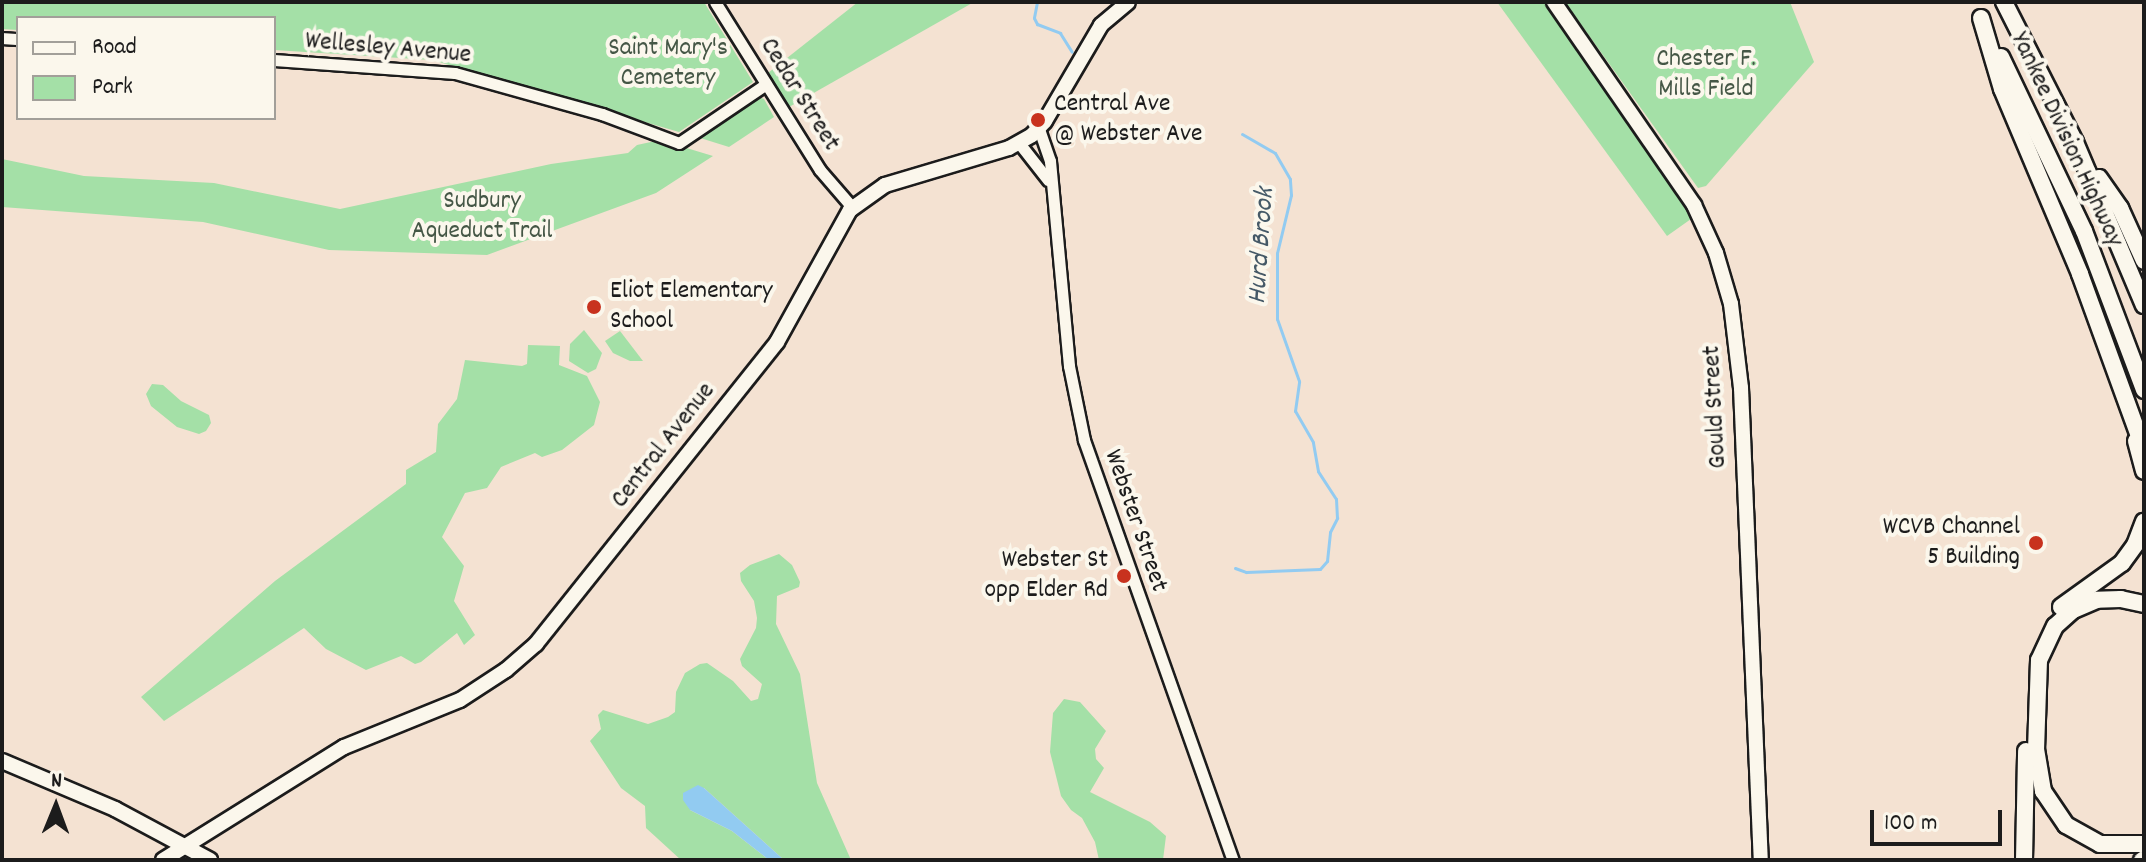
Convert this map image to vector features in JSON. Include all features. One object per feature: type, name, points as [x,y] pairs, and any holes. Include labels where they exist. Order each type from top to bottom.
[{"type":"highway","name":"Yankee Division Highway","points":[[1973,2],[2072,202],[2144,390]]},
{"type":"highway","name":"Yankee Division Highway","points":[[2004,2],[2075,142],[2144,305]]},
{"type":"highway","points":[[1981,18],[2002,89],[2074,259],[2144,450]]},
{"type":"highway","points":[[2075,142],[2120,208],[2144,261]]},
{"type":"highway","points":[[2128,409],[2144,471]]},
{"type":"highway","points":[[2024,860],[2031,648],[2054,612],[2122,563],[2135,545],[2144,522]]},
{"type":"highway","points":[[2144,604],[2121,599],[2092,602],[2069,613],[2048,636],[2038,665],[2036,759],[2045,797],[2072,829],[2107,845],[2144,844]]},
{"type":"main road","name":"Central Avenue","points":[[163,860],[344,747],[460,700],[506,670],[536,644],[777,342],[803,301],[838,226],[852,207],[892,182],[1019,143],[1039,129],[1097,31],[1128,2]]},
{"type":"main road","name":"Gould Street","points":[[1554,2],[1694,205],[1716,253],[1731,304],[1741,388],[1761,860]]},
{"type":"main road","points":[[2,761],[99,801],[210,860]]},
{"type":"street","name":"Cedar Street","points":[[715,2],[827,180],[852,207]]},
{"type":"street","name":"Wellesley Avenue","points":[[276,60],[452,72],[602,114],[679,143],[766,84]]},
{"type":"street","name":"Webster Street","points":[[1039,129],[1049,156],[1069,366],[1084,440],[1233,860]]},
{"type":"street","name":"Webster Street","points":[[1019,143],[1039,164],[1050,184]]},
{"type":"green space","name":"Saint Mary's Cemetery","points":[[2,2],[704,2],[753,82],[679,132],[432,60],[276,50],[276,16],[16,16],[16,30],[2,29]]},
{"type":"green space","points":[[858,2],[974,2],[789,107],[768,73]]},
{"type":"green space","points":[[1497,2],[1546,2],[1669,179],[1691,219],[1667,236]]},
{"type":"green space","name":"Chester F. Mills Field","points":[[1565,2],[1790,2],[1814,62],[1706,186],[1698,188]]},
{"type":"green space","points":[[757,96],[764,99],[774,117],[729,147],[697,137]]},
{"type":"green space","name":"Sudbury Aqueduct Trail","points":[[660,140],[713,156],[656,193],[487,255],[329,250],[203,222],[2,207],[2,159],[84,176],[214,183],[340,209],[551,164],[628,153],[637,145]]},
{"type":"green space","points":[[584,330],[602,353],[596,369],[588,373],[569,361],[570,344]]},
{"type":"green space","points":[[620,331],[643,361],[630,361],[613,353],[605,341]]},
{"type":"green space","points":[[528,345],[560,346],[559,365],[587,376],[600,402],[594,425],[562,450],[542,457],[535,453],[501,467],[487,488],[465,493],[442,537],[464,566],[454,601],[475,635],[464,645],[457,633],[415,664],[401,656],[366,670],[326,649],[304,628],[164,721],[141,697],[275,581],[406,484],[406,470],[436,452],[438,424],[457,399],[465,360],[522,366],[527,364]]},
{"type":"green space","points":[[152,384],[163,385],[181,401],[209,415],[211,423],[206,431],[199,434],[177,427],[151,406],[146,394]]},
{"type":"green space","points":[[779,554],[792,565],[800,582],[799,587],[777,596],[776,624],[800,674],[817,783],[851,860],[784,860],[704,788],[690,810],[732,831],[769,860],[681,860],[646,828],[645,806],[621,788],[590,741],[601,729],[598,715],[603,710],[648,724],[668,717],[675,712],[676,692],[685,673],[707,663],[733,681],[751,701],[758,699],[762,684],[742,666],[740,659],[756,628],[757,618],[754,601],[741,581],[740,573],[750,565]]},
{"type":"green space","points":[[1064,699],[1080,702],[1106,731],[1095,749],[1096,759],[1104,768],[1090,792],[1150,822],[1166,836],[1163,860],[1099,860],[1095,842],[1082,818],[1071,810],[1061,796],[1050,752],[1053,713]]},
{"type":"water","points":[[698,785],[784,860],[769,860],[732,831],[690,810],[683,800],[683,793]]},
{"type":"waterway","name":"Hurd Brook","points":[[1037,2],[1034,18],[1037,24],[1060,33],[1072,52]]},
{"type":"waterway","name":"Hurd Brook","points":[[1235,568],[1246,572],[1320,569],[1327,561],[1330,532],[1337,518],[1336,499],[1318,471],[1313,442],[1295,411],[1299,381],[1277,319],[1277,253],[1291,195],[1290,179],[1275,153],[1242,134]]},
{"type":"place","name":"Central Ave @ Webster Ave","points":[[1038,120]]},
{"type":"place","name":"Eliot Elementary School","points":[[594,307]]},
{"type":"place","name":"WCVB Channel 5 Building","points":[[2036,543]]},
{"type":"place","name":"Webster St opp Elder Rd","points":[[1124,576]]}]
